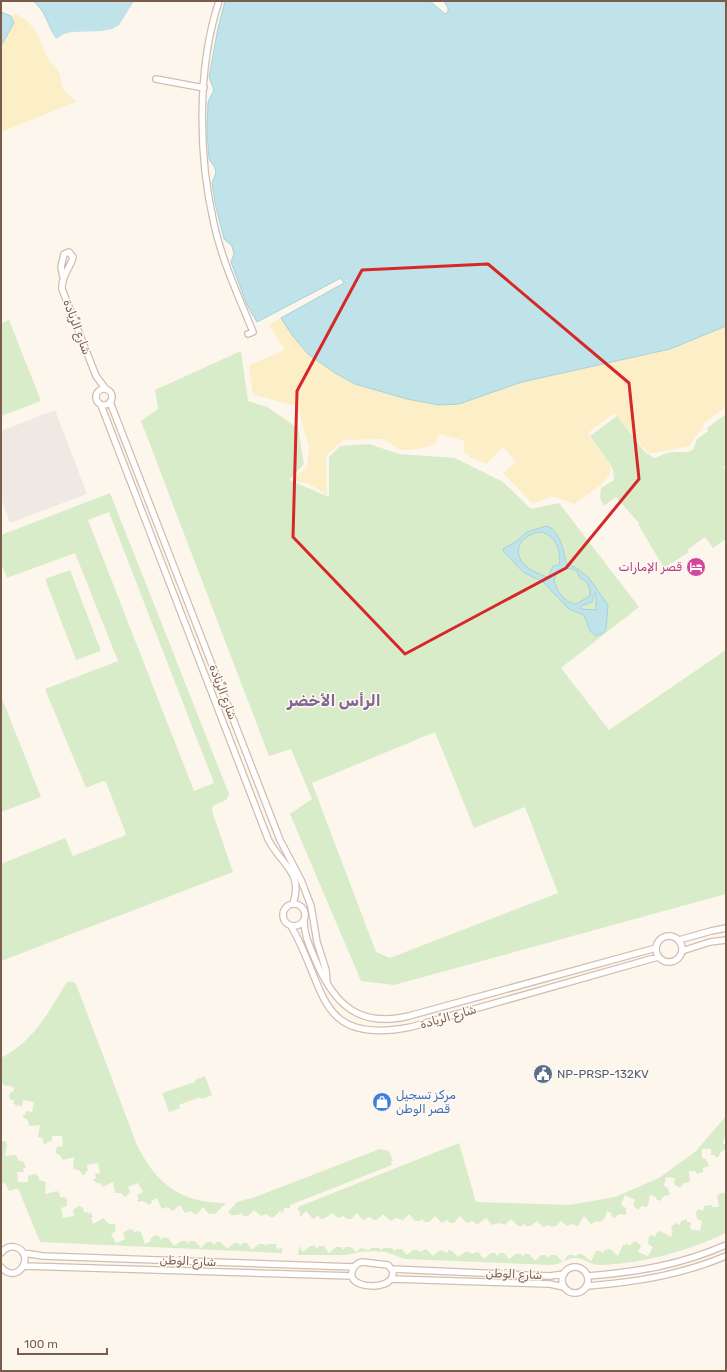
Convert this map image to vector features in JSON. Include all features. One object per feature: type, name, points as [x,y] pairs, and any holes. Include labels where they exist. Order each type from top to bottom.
[{"type":"street","points":[[218,1],[209,38],[204,88],[204,140],[207,192],[214,225],[225,260],[253,332],[248,334]]},
{"type":"street","points":[[156,79],[179,85],[204,88]]},
{"type":"street","name":"شارع الرِّيادة","points":[[63,277],[62,283],[66,302],[96,376],[104,388]]},
{"type":"street","name":"شارع الرِّيادة","points":[[96,376],[97,391]]},
{"type":"street","points":[[104,388],[111,393],[112,398],[106,405],[101,405],[96,399],[97,391],[104,388]]},
{"type":"street","name":"شارع الرِّيادة","points":[[110,402],[280,840],[301,880],[311,906],[317,942],[326,970],[327,983]]},
{"type":"street","name":"شارع الرِّيادة","points":[[101,405],[268,840],[295,879],[297,892],[293,904]]},
{"type":"street","points":[[293,904],[300,906],[304,911],[304,921],[300,925],[291,926],[284,921],[282,914],[286,907],[293,904]]},
{"type":"street","name":"شارع الرِّيادة","points":[[304,921],[307,939],[327,983],[341,1002],[352,1011],[365,1017],[388,1020],[416,1014],[656,948]]},
{"type":"street","name":"شارع الرِّيادة","points":[[291,926],[320,995],[328,1006],[349,1024],[375,1032],[388,1032],[411,1027],[658,957]]},
{"type":"street","points":[[679,940],[726,928]]},
{"type":"street","points":[[682,951],[679,940],[674,937],[667,936],[658,941],[656,948],[658,957],[665,962],[672,962],[678,958],[682,951],[710,942],[726,940]]},
{"type":"street","points":[[588,1276],[651,1269],[680,1262],[726,1245]]},
{"type":"street","name":"شارع الوَطَن","points":[[1,1252],[6,1248],[11,1247],[17,1248],[23,1253],[38,1256],[354,1267],[362,1262],[383,1263],[392,1269],[550,1276],[564,1274]]},
{"type":"street","points":[[23,1253],[25,1258],[24,1266]]},
{"type":"street","points":[[588,1286],[588,1276],[584,1270],[572,1268],[564,1274],[562,1280],[564,1287],[569,1292],[576,1294],[583,1291],[588,1286],[653,1279],[682,1272],[726,1256]]},
{"type":"street","name":"شارع الوَطَن","points":[[1,1268],[5,1271],[13,1273],[20,1270],[24,1266],[352,1276],[359,1283],[383,1285],[389,1283],[392,1279],[550,1284],[564,1287]]},
{"type":"street","points":[[352,1276],[354,1267]]},
{"type":"street","points":[[392,1269],[392,1279]]},
{"type":"highlighted area","points":[[488,264],[629,383],[639,479],[566,568],[405,654],[293,537],[297,391],[362,270]]},
{"type":"shaded area","points":[[55,410],[87,494],[10,523],[1,498],[1,431]]},
{"type":"green space","points":[[9,320],[41,401],[1,416],[1,323]]},
{"type":"green space","points":[[241,351],[248,401],[267,407],[298,428],[304,464],[289,480],[329,497],[329,457],[340,446],[369,444],[399,454],[455,458],[503,482],[531,509],[559,503],[639,607],[561,668],[609,730],[726,650],[726,894],[394,985],[361,981],[290,814],[312,799],[291,749],[269,756],[141,421],[158,409],[155,390]],"holes":[[[435,732],[474,828],[525,807],[558,893],[390,958],[376,952],[312,783]]]},
{"type":"green space","points":[[726,414],[726,465],[723,467],[726,471],[726,539],[713,548],[705,537],[687,550],[689,552],[664,568],[638,524],[639,523],[616,497],[604,506],[600,498],[601,488],[614,480],[613,469],[590,436],[617,416],[645,452],[654,458],[670,452],[688,452],[693,450],[697,439],[708,431],[707,428]]},
{"type":"green space","points":[[110,493],[229,794],[226,800],[213,806],[212,811],[233,872],[1,961],[1,864],[65,838],[73,856],[126,834],[106,782],[103,781],[86,788],[45,689],[118,661],[75,553],[7,578],[1,563],[1,535]],"holes":[[[109,512],[214,783],[194,791],[88,520]]]},
{"type":"green space","points":[[70,570],[101,651],[76,660],[45,579]]},
{"type":"green space","points":[[1,696],[41,797],[1,812]]},
{"type":"green space","points":[[71,981],[76,984],[137,1145],[144,1159],[162,1180],[172,1189],[183,1195],[210,1202],[226,1203],[215,1214],[209,1214],[203,1207],[197,1214],[194,1214],[191,1211],[185,1213],[180,1205],[173,1211],[167,1207],[162,1209],[157,1198],[151,1201],[152,1203],[149,1205],[143,1201],[138,1202],[137,1200],[139,1199],[137,1195],[143,1192],[138,1183],[128,1187],[130,1192],[125,1197],[121,1193],[115,1193],[113,1182],[103,1187],[100,1183],[93,1180],[96,1178],[95,1174],[100,1173],[98,1163],[87,1165],[88,1171],[85,1172],[85,1175],[83,1175],[79,1170],[73,1169],[74,1157],[63,1160],[60,1155],[55,1153],[57,1147],[63,1146],[62,1136],[52,1136],[52,1141],[47,1142],[47,1144],[43,1143],[43,1138],[38,1137],[40,1125],[29,1126],[28,1120],[23,1117],[23,1115],[25,1115],[26,1111],[32,1112],[34,1102],[23,1100],[22,1106],[18,1105],[18,1107],[13,1103],[14,1100],[11,1100],[9,1096],[11,1092],[13,1092],[14,1087],[3,1085],[1,1058],[22,1044],[31,1035],[46,1016],[66,983]]},
{"type":"green space","points":[[205,1076],[212,1095],[201,1099],[200,1097],[179,1105],[180,1108],[169,1112],[162,1093],[195,1082],[195,1080]]},
{"type":"green space","points":[[726,1116],[726,1138],[724,1138],[723,1144],[726,1144],[726,1149],[721,1152],[718,1157],[715,1157],[715,1155],[711,1155],[711,1149],[702,1149],[702,1158],[706,1159],[709,1166],[703,1168],[703,1172],[696,1174],[696,1171],[689,1171],[690,1182],[684,1183],[680,1188],[674,1184],[675,1178],[666,1177],[664,1186],[668,1188],[670,1195],[664,1196],[660,1201],[656,1199],[656,1197],[650,1195],[648,1206],[642,1206],[638,1210],[633,1205],[635,1200],[625,1195],[621,1205],[626,1208],[626,1215],[619,1214],[615,1218],[607,1211],[605,1218],[600,1222],[597,1221],[591,1224],[584,1216],[578,1226],[572,1224],[567,1226],[561,1221],[556,1226],[551,1227],[549,1225],[543,1227],[537,1221],[531,1226],[526,1226],[524,1223],[522,1226],[518,1226],[511,1219],[505,1225],[499,1223],[492,1225],[486,1218],[477,1225],[473,1221],[467,1223],[460,1216],[454,1223],[450,1223],[447,1220],[442,1223],[435,1216],[429,1222],[425,1222],[422,1219],[415,1221],[409,1214],[403,1220],[396,1218],[391,1221],[383,1214],[377,1220],[373,1220],[370,1217],[363,1220],[357,1213],[351,1219],[347,1219],[344,1216],[338,1218],[332,1213],[325,1218],[321,1219],[318,1216],[313,1219],[306,1211],[300,1217],[300,1211],[298,1211],[298,1207],[459,1143],[476,1202],[569,1205],[615,1197],[659,1178],[696,1151]]},
{"type":"green space","points":[[1,1141],[5,1141],[7,1144],[5,1156],[16,1155],[19,1161],[23,1161],[26,1168],[23,1168],[24,1172],[17,1172],[18,1182],[28,1182],[28,1176],[35,1174],[39,1177],[39,1180],[46,1182],[45,1194],[57,1191],[60,1194],[60,1197],[67,1199],[67,1206],[61,1208],[63,1218],[74,1216],[73,1210],[79,1206],[83,1208],[84,1212],[91,1213],[93,1217],[91,1218],[93,1224],[103,1218],[109,1224],[115,1224],[116,1231],[111,1234],[116,1243],[125,1239],[123,1233],[129,1229],[133,1230],[135,1233],[137,1231],[141,1232],[145,1244],[151,1241],[150,1239],[155,1235],[159,1236],[161,1240],[164,1237],[168,1238],[174,1246],[181,1241],[186,1241],[188,1244],[190,1241],[195,1241],[201,1248],[207,1242],[212,1242],[214,1245],[217,1242],[221,1242],[227,1249],[234,1243],[238,1243],[240,1246],[243,1243],[247,1243],[252,1250],[259,1244],[264,1244],[266,1246],[268,1244],[277,1244],[276,1247],[278,1250],[282,1247],[282,1253],[40,1242],[18,1188],[9,1191],[5,1183],[1,1184]]},
{"type":"green space","points":[[380,1149],[389,1151],[393,1161],[391,1162],[392,1165],[290,1205],[290,1208],[284,1208],[283,1214],[280,1211],[274,1217],[270,1217],[267,1214],[261,1216],[254,1210],[248,1216],[244,1216],[241,1213],[238,1215],[231,1215],[228,1212],[237,1202],[255,1197]]},
{"type":"green space","points":[[726,1188],[726,1233],[681,1251],[634,1262],[598,1265],[577,1258],[563,1261],[568,1255],[574,1255],[576,1257],[578,1254],[582,1254],[591,1261],[596,1251],[603,1253],[605,1250],[610,1249],[618,1256],[623,1245],[627,1244],[630,1246],[636,1241],[641,1246],[638,1252],[648,1256],[653,1247],[648,1244],[649,1236],[652,1235],[656,1237],[656,1233],[660,1231],[671,1237],[673,1231],[671,1230],[672,1226],[676,1223],[680,1225],[681,1221],[687,1219],[687,1222],[691,1222],[690,1229],[700,1231],[702,1221],[697,1219],[696,1212],[699,1209],[703,1211],[704,1206],[712,1205],[712,1207],[719,1207],[717,1196],[721,1193],[725,1193]]},
{"type":"green space","points":[[299,1246],[303,1252],[310,1246],[315,1246],[316,1249],[319,1246],[324,1246],[329,1253],[336,1247],[341,1247],[343,1250],[346,1247],[351,1247],[356,1252],[361,1248],[369,1250],[371,1248],[379,1248],[381,1250],[384,1248],[392,1248],[394,1251],[397,1249],[402,1249],[407,1255],[413,1250],[418,1250],[420,1252],[426,1249],[433,1256],[440,1250],[447,1253],[449,1250],[452,1251],[458,1257],[465,1252],[472,1254],[478,1252],[484,1259],[491,1253],[495,1253],[497,1256],[500,1253],[504,1253],[509,1259],[516,1254],[521,1254],[523,1257],[525,1254],[529,1254],[535,1261],[541,1255],[546,1255],[548,1258],[551,1255],[556,1255],[563,1262],[551,1265],[405,1259],[386,1252],[373,1251],[345,1255],[298,1255]]},
{"type":"sand","points":[[16,14],[26,20],[36,31],[48,59],[59,72],[63,89],[76,102],[1,132],[1,46],[10,30],[13,19],[11,16]]},
{"type":"sand","points":[[281,318],[292,335],[308,354],[335,373],[355,384],[407,399],[439,405],[469,401],[522,382],[670,349],[726,326],[726,407],[704,423],[690,446],[649,454],[614,413],[588,433],[610,466],[610,475],[601,485],[574,504],[552,496],[533,504],[503,473],[516,462],[503,447],[486,464],[470,457],[463,451],[465,441],[439,434],[435,444],[419,449],[401,450],[383,439],[343,440],[326,456],[327,495],[311,485],[293,480],[307,466],[309,447],[297,406],[253,395],[249,365],[285,350],[269,325]]},
{"type":"water","points":[[31,1],[134,1],[124,20],[112,29],[104,32],[72,33],[56,40],[43,12],[36,3]]},
{"type":"water","points":[[225,1],[430,1],[445,14],[448,12],[448,8],[444,1],[726,1],[726,326],[670,349],[522,382],[459,404],[439,405],[407,399],[355,384],[335,373],[308,354],[292,335],[281,318],[344,283],[341,278],[257,322],[247,305],[231,262],[234,254],[232,246],[224,239],[215,203],[212,183],[216,173],[215,168],[209,159],[207,132],[208,102],[214,90],[209,77],[218,28]]},
{"type":"water","points":[[1,12],[11,16],[14,23],[1,46]]},
{"type":"water","points":[[546,526],[555,532],[558,536],[566,563],[578,569],[589,578],[608,605],[606,629],[603,633],[596,636],[590,631],[584,615],[569,609],[543,582],[523,572],[504,552],[503,549],[517,541],[527,532]],"holes":[[[541,532],[550,536],[554,540],[558,549],[560,560],[559,565],[553,566],[548,577],[545,577],[528,568],[522,562],[518,550],[520,544],[525,538],[532,534]],[[569,568],[577,571],[580,578],[587,582],[590,590],[590,596],[576,604],[564,599],[554,580],[557,571]],[[596,593],[596,610],[581,609],[581,606],[592,602],[594,594]]]},
{"type":"pier","points":[[29,1],[35,3],[42,15],[34,4]]},
{"type":"pier","points":[[134,1],[136,1],[121,26],[103,33],[72,34],[65,36],[56,42],[49,32],[42,15],[56,39],[64,34],[72,32],[102,31],[112,29],[119,25]]},
{"type":"place","name":"قصر الإمارات","points":[[696,567]]},
{"type":"place","name":"NP-PRSP-132KV","points":[[543,1074]]},
{"type":"place","name":"مركز تسجيل قصر الوطن","points":[[382,1102]]},
{"type":"district","name":"الرأس الأخضر","points":[[334,700]]}]
